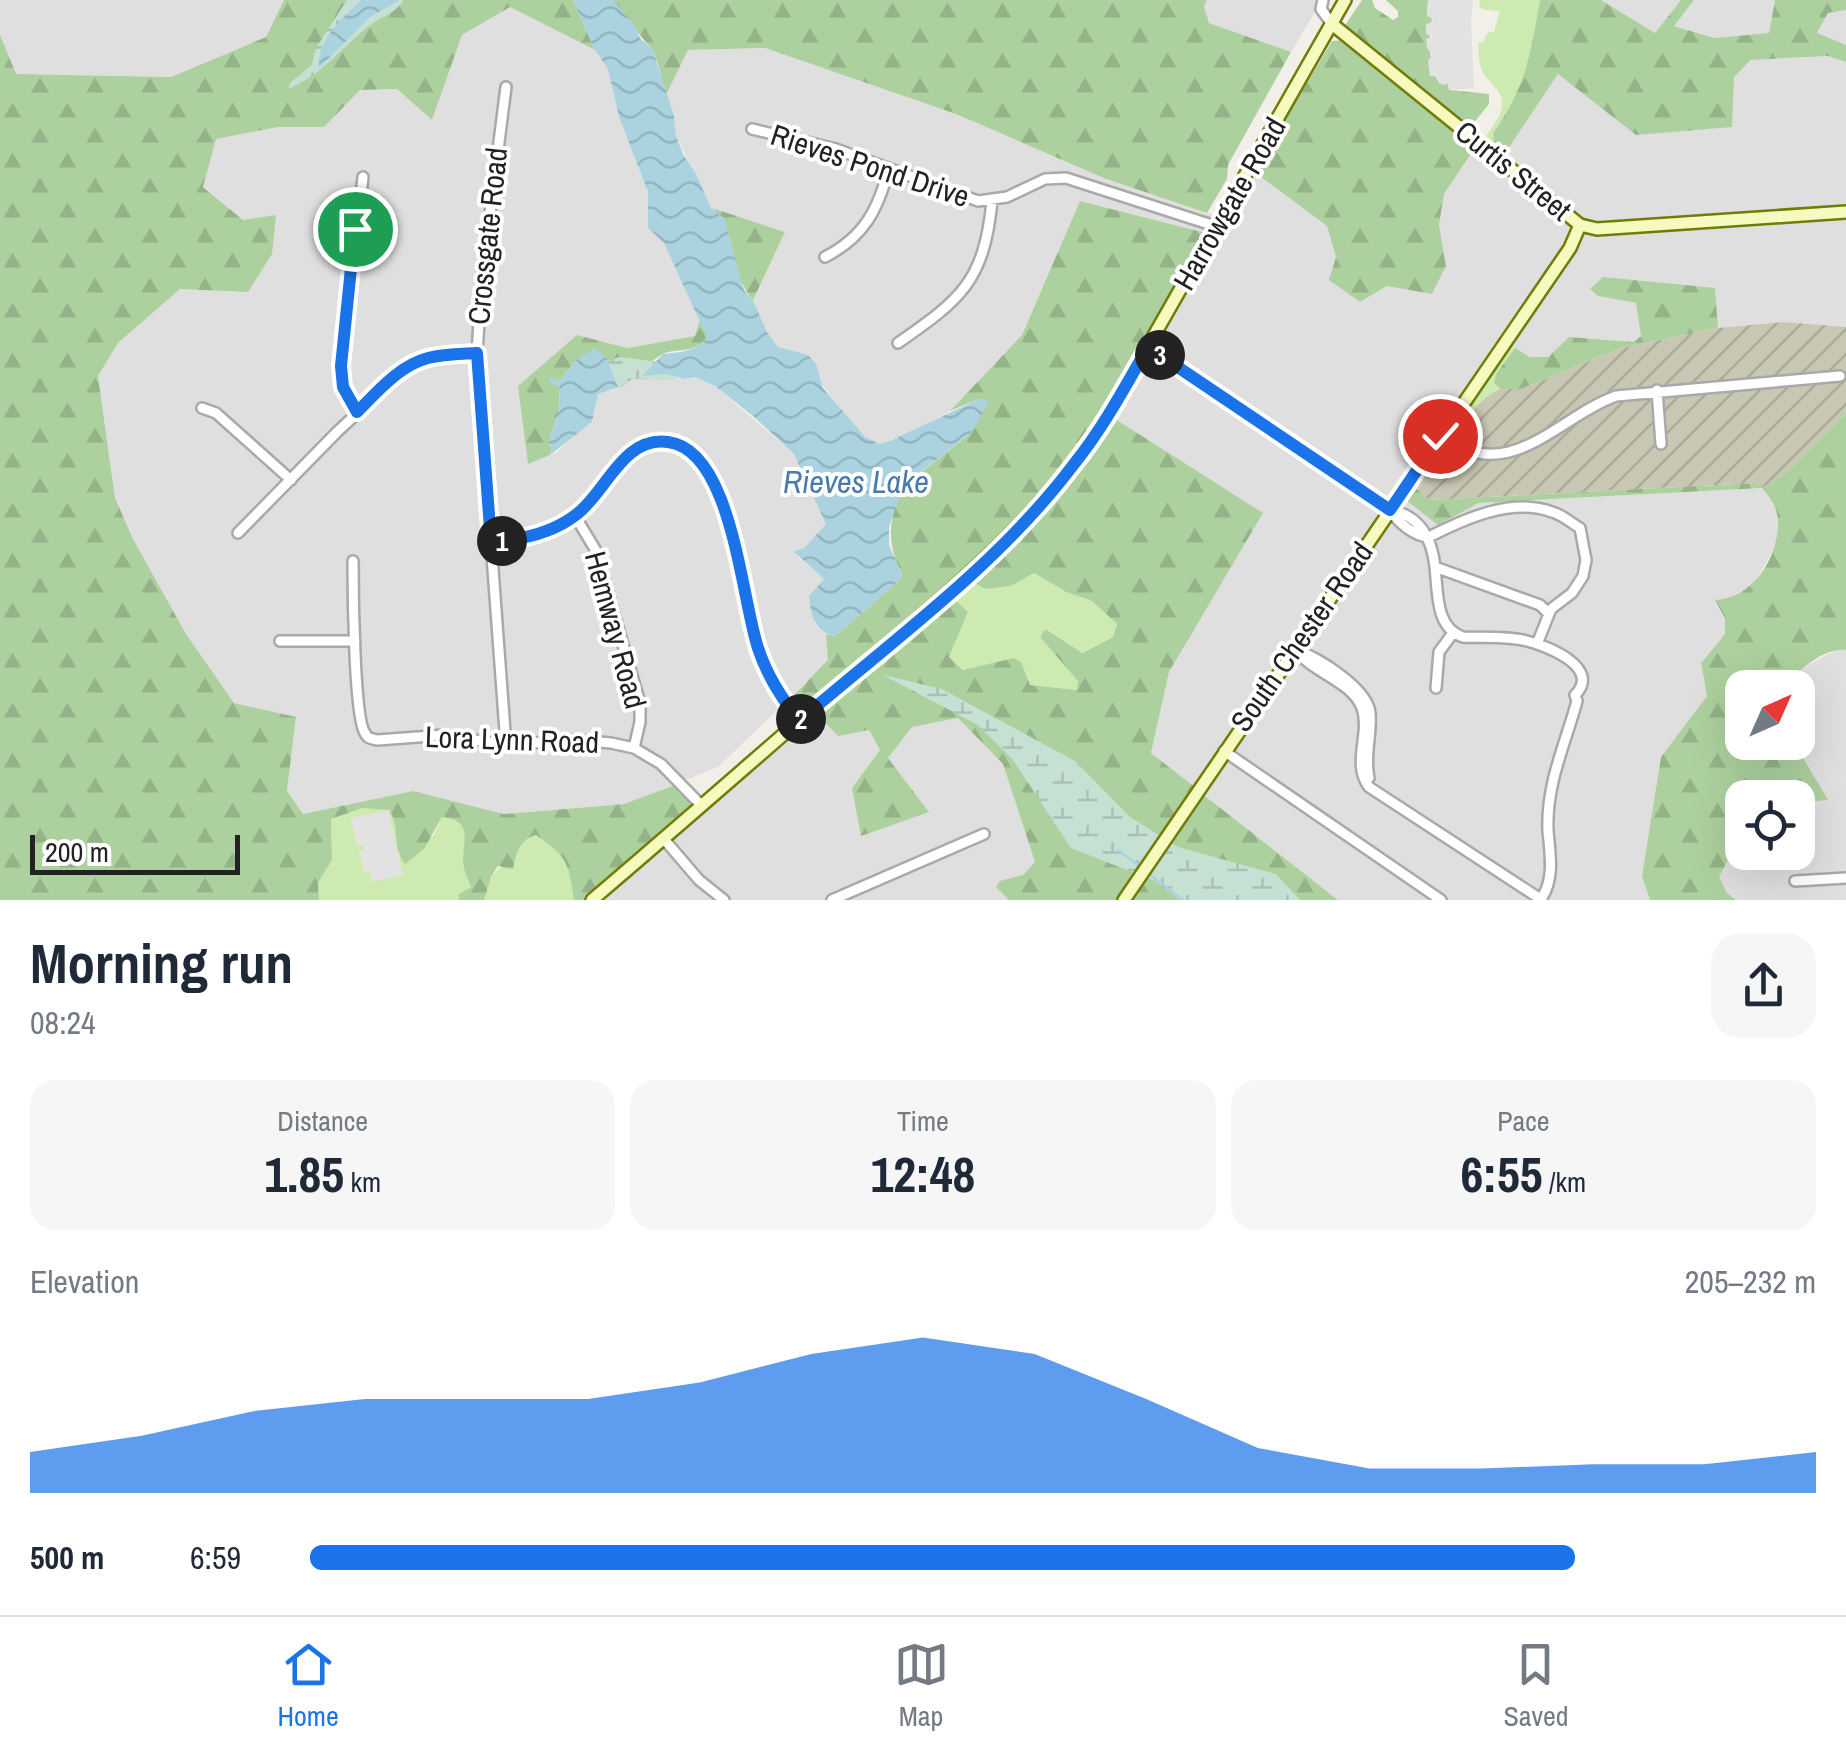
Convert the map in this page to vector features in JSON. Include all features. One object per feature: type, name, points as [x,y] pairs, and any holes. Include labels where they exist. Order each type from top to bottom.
[{"type":"street","points":[[1323,0],[1321,8],[1332,24]]},
{"type":"street","name":"Harrowgate Road","points":[[592,900],[986,559],[1043,502],[1096,434],[1345,0]]},
{"type":"street","name":"Curtis Street","points":[[1332,24],[1580,225],[1598,229],[1846,212]]},
{"type":"street","name":"Crossgate Road","points":[[506,87],[482,276],[477,353],[506,745]]},
{"type":"street","name":"Rieves Pond Drive","points":[[752,128],[836,149],[969,199],[992,202],[1036,182],[1066,178],[1215,226]]},
{"type":"street","points":[[825,256],[852,241],[868,224],[889,168]]},
{"type":"street","points":[[357,412],[343,387],[341,366],[363,177]]},
{"type":"street","points":[[898,343],[953,303],[970,283],[983,252],[992,202]]},
{"type":"street","name":"South Chester Road","points":[[1124,900],[1570,248],[1580,225]]},
{"type":"street","points":[[1148,347],[1390,510],[1400,512],[1426,530],[1441,613],[1453,634],[1519,639],[1562,654],[1576,666],[1582,678],[1581,688],[1574,695],[1577,701],[1551,785],[1550,884],[1542,900],[1388,798],[1368,774],[1370,714],[1365,698],[1354,686],[1296,650]]},
{"type":"street","points":[[238,533],[389,382],[429,358],[477,353]]},
{"type":"street","points":[[1440,436],[1473,451],[1507,452],[1548,437],[1599,402],[1616,396],[1840,376]]},
{"type":"street","points":[[1658,390],[1661,444]]},
{"type":"street","points":[[202,408],[231,424],[291,480]]},
{"type":"street","points":[[491,542],[534,535],[575,516],[592,501],[630,452],[652,442],[678,444],[694,453],[711,476],[733,537],[750,621],[764,666],[799,721]]},
{"type":"street","points":[[1429,537],[1480,514],[1527,508],[1549,510],[1580,528],[1586,568],[1576,588],[1548,613],[1537,644]]},
{"type":"street","name":"Hemway Road","points":[[575,516],[596,549],[640,702],[634,748]]},
{"type":"street","points":[[280,642],[355,641],[353,561]]},
{"type":"street","points":[[1435,567],[1540,605],[1548,613]]},
{"type":"street","points":[[1436,688],[1439,652],[1453,634]]},
{"type":"street","name":"Lora Lynn Road","points":[[355,641],[364,732],[378,740],[444,735],[506,745],[574,740],[634,748],[660,764],[702,805]]},
{"type":"street","points":[[1224,751],[1441,900]]},
{"type":"street","points":[[832,900],[984,834]]},
{"type":"street","points":[[663,838],[699,880],[724,900]]},
{"type":"street","points":[[1795,881],[1846,878]]},
{"type":"shaded area","points":[[0,0],[284,0],[266,37],[171,77],[15,74],[0,35]]},
{"type":"shaded area","points":[[1207,0],[1322,0],[1291,52],[1209,23],[1204,6]]},
{"type":"shaded area","points":[[1428,0],[1473,0],[1474,88],[1449,90],[1448,84],[1442,85],[1430,76],[1428,60],[1433,55],[1426,39],[1433,37],[1426,34],[1426,24],[1433,22],[1427,16]]},
{"type":"shaded area","points":[[1601,0],[1681,0],[1655,33]]},
{"type":"shaded area","points":[[1694,0],[1775,0],[1769,33],[1714,38],[1673,26]]},
{"type":"shaded area","points":[[510,7],[595,50],[608,69],[619,117],[648,192],[654,234],[664,243],[701,317],[696,336],[627,348],[577,335],[528,463],[556,453],[592,423],[598,393],[633,379],[667,374],[684,379],[695,377],[715,386],[794,454],[822,511],[826,525],[798,550],[798,557],[824,579],[809,597],[815,625],[826,634],[829,660],[718,767],[625,804],[504,814],[413,791],[303,814],[287,791],[296,718],[234,703],[186,635],[133,539],[115,498],[98,376],[118,343],[180,289],[248,292],[243,220],[203,186],[215,139],[278,127],[324,126],[360,90],[397,89],[432,120],[462,35]]},
{"type":"shaded area","points":[[1846,10],[1846,45],[1817,34],[1828,13]]},
{"type":"shaded area","points":[[765,48],[956,114],[1106,179],[1220,217],[1210,234],[1080,201],[1022,335],[950,411],[913,432],[880,444],[865,437],[818,379],[792,353],[778,347],[767,332],[753,300],[785,232],[711,208],[676,136],[666,95],[688,50]]},
{"type":"shaded area","points":[[1828,56],[1846,62],[1846,327],[1783,322],[1718,328],[1714,288],[1598,296],[1636,303],[1642,335],[1635,342],[1569,337],[1548,357],[1530,357],[1505,342],[1401,496],[1438,525],[1479,503],[1762,488],[1777,511],[1777,543],[1754,584],[1726,600],[1725,634],[1701,663],[1707,696],[1661,758],[1642,876],[1650,900],[1338,900],[1151,753],[1169,672],[1262,514],[1109,415],[1251,170],[1327,226],[1336,257],[1360,302],[1387,286],[1432,294],[1446,266],[1439,225],[1444,194],[1478,145],[1500,161],[1558,74],[1734,77],[1752,60]]},
{"type":"shaded area","points":[[1783,322],[1846,327],[1846,413],[1787,472],[1762,488],[1756,483],[1429,500],[1417,489],[1440,441],[1461,426],[1484,397],[1500,389],[1521,389],[1621,348],[1718,328]]},
{"type":"shaded area","points":[[1838,649],[1846,650],[1846,900],[1736,900],[1727,893],[1719,877],[1725,866],[1725,870],[1815,870],[1815,801],[1827,800],[1804,760],[1815,760],[1815,670],[1799,670]]},
{"type":"shaded area","points":[[813,710],[838,735],[869,730],[880,750],[852,788],[929,812],[888,758],[912,727],[958,718],[1003,764],[1035,862],[1023,875],[996,887],[1009,900],[593,900]]},
{"type":"shaded area","points":[[388,810],[395,840],[389,842],[395,841],[403,875],[372,882],[370,871],[364,872],[359,852],[364,850],[363,845],[357,846],[351,818]]},
{"type":"green space","points":[[284,0],[361,0],[342,42],[400,0],[573,0],[595,50],[510,7],[462,35],[432,120],[397,89],[360,90],[324,127],[278,127],[216,139],[203,187],[243,220],[276,215],[272,254],[248,292],[180,289],[118,343],[98,376],[115,498],[133,539],[186,634],[234,703],[296,717],[287,791],[303,814],[413,791],[504,814],[624,804],[680,783],[701,805],[592,900],[574,900],[565,862],[536,835],[522,844],[513,869],[498,866],[484,900],[459,900],[459,894],[471,887],[464,866],[463,828],[459,823],[442,817],[424,849],[405,864],[389,810],[363,808],[331,819],[332,860],[318,883],[319,900],[0,900],[0,35],[16,74],[171,77],[266,37]]},
{"type":"green space","points":[[347,0],[404,0],[320,70],[288,89],[312,65],[316,48]]},
{"type":"green space","points":[[613,0],[1207,0],[1204,6],[1209,23],[1291,52],[1228,165],[1227,179],[1207,213],[1106,179],[956,114],[765,48],[688,50],[666,95],[655,55]]},
{"type":"green space","points":[[1362,0],[1372,0],[1375,8],[1393,20],[1398,11],[1386,0],[1428,0],[1427,16],[1432,18],[1431,59],[1439,83],[1448,84],[1450,90],[1489,94],[1489,104],[1472,125],[1462,123],[1349,33],[1344,27]]},
{"type":"green space","points":[[1480,0],[1540,0],[1520,85],[1493,133],[1494,151],[1485,142],[1502,104],[1481,68],[1478,42],[1483,43],[1488,32],[1494,32],[1500,11],[1484,10],[1479,6]]},
{"type":"green space","points":[[1540,0],[1601,0],[1655,33],[1681,0],[1694,0],[1674,26],[1714,38],[1769,33],[1775,0],[1846,0],[1846,10],[1828,13],[1817,33],[1846,45],[1846,62],[1828,56],[1751,60],[1734,77],[1732,127],[1636,135],[1558,74],[1502,158],[1494,151],[1493,133],[1520,85]]},
{"type":"green space","points":[[1346,40],[1475,148],[1444,194],[1439,225],[1446,266],[1432,294],[1387,286],[1360,302],[1329,280],[1336,257],[1327,226],[1254,172],[1332,41]]},
{"type":"green space","points":[[1080,201],[1210,234],[1115,404],[1043,502],[799,721],[786,703],[828,660],[826,634],[835,636],[900,580],[902,574],[893,552],[891,530],[904,486],[972,432],[979,399],[950,411],[1022,335]]},
{"type":"green space","points":[[712,208],[785,232],[753,300],[740,278],[726,228]]},
{"type":"green space","points":[[1603,277],[1715,288],[1718,328],[1621,348],[1521,389],[1500,389],[1494,383],[1496,374],[1515,348],[1530,357],[1548,357],[1569,337],[1634,342],[1641,336],[1636,303],[1598,296],[1590,289]]},
{"type":"green space","points":[[701,317],[707,337],[702,343],[663,354],[623,386],[617,388],[576,360],[560,381],[550,378],[559,386],[560,394],[548,443],[552,449],[550,455],[528,464],[518,386],[577,335],[627,348],[695,336]]},
{"type":"green space","points":[[1507,343],[1515,348],[1496,374],[1494,383],[1500,389],[1477,406],[1444,441]]},
{"type":"green space","points":[[619,357],[659,362],[678,373],[674,380],[633,379],[617,388],[605,362]]},
{"type":"green space","points":[[1846,413],[1846,650],[1820,656],[1801,670],[1725,670],[1725,760],[1804,760],[1828,800],[1815,801],[1815,780],[1725,780],[1725,866],[1719,877],[1727,893],[1736,900],[1650,900],[1642,876],[1661,757],[1707,696],[1701,663],[1725,634],[1725,618],[1715,600],[1729,598],[1754,582],[1771,557],[1778,528],[1771,500],[1762,488],[1787,472]]},
{"type":"green space","points":[[1112,417],[1263,513],[1169,672],[1151,753],[1196,788],[1121,900],[1009,900],[996,887],[1000,881],[1023,875],[1035,862],[1003,764],[958,718],[912,727],[888,758],[929,812],[861,836],[852,788],[880,750],[869,730],[838,736],[816,713],[951,596],[968,612],[949,657],[963,670],[1014,658],[1021,662],[1030,685],[1077,690],[1078,681],[1040,637],[1046,629],[1082,653],[1113,637],[1117,624],[1092,601],[1066,592],[1034,573],[1011,586],[985,589],[971,580],[1057,493]]},
{"type":"green space","points":[[1756,483],[1762,488],[1479,503],[1438,525],[1407,501],[1417,489],[1429,500]]},
{"type":"green space","points":[[1034,573],[1066,592],[1092,601],[1117,624],[1113,637],[1081,653],[1047,629],[1040,637],[1079,681],[1077,690],[1029,685],[1021,662],[1015,659],[964,670],[949,657],[968,612],[951,596],[971,580],[985,589],[1011,586]]},
{"type":"green space","points":[[883,675],[942,689],[1075,761],[1130,817],[1178,847],[1276,874],[1300,900],[1180,900],[1155,881],[1071,848],[1013,760],[978,725]]},
{"type":"green space","points":[[1200,792],[1338,900],[1128,900]]},
{"type":"green space","points":[[363,808],[388,809],[394,817],[399,858],[434,835],[442,817],[459,823],[465,834],[464,866],[471,888],[459,894],[459,900],[319,900],[318,883],[332,860],[331,819]]},
{"type":"green space","points":[[536,835],[565,862],[574,900],[484,900],[494,874],[516,859],[522,843]]},
{"type":"water","points":[[361,0],[400,0],[370,17],[319,68],[326,39]]},
{"type":"water","name":"Rieves Lake","points":[[573,0],[613,0],[653,50],[683,154],[711,208],[724,218],[744,290],[753,300],[767,332],[778,347],[808,355],[816,364],[823,388],[865,437],[880,444],[979,399],[989,401],[972,432],[903,486],[889,527],[889,545],[902,575],[900,580],[835,636],[818,626],[811,610],[809,596],[824,579],[794,552],[805,547],[826,524],[794,454],[715,386],[695,377],[642,376],[663,354],[693,348],[707,337],[664,243],[648,228],[648,192],[619,117],[608,69]]},
{"type":"water","points":[[595,348],[607,359],[618,387],[598,394],[592,422],[550,455],[548,443],[560,394],[550,378],[560,381],[576,360]]},
{"type":"waterway","points":[[1118,850],[1139,866]]},
{"type":"waterway","points":[[1149,874],[1183,900]]},
{"type":"route","points":[[355,229],[341,377],[357,412],[417,362],[477,353],[491,542],[522,538],[568,521],[592,501],[630,452],[646,444],[669,442],[694,453],[711,476],[728,519],[744,598],[764,666],[799,721],[986,559],[1043,502],[1096,434],[1148,347],[1390,510],[1440,436]]}]
